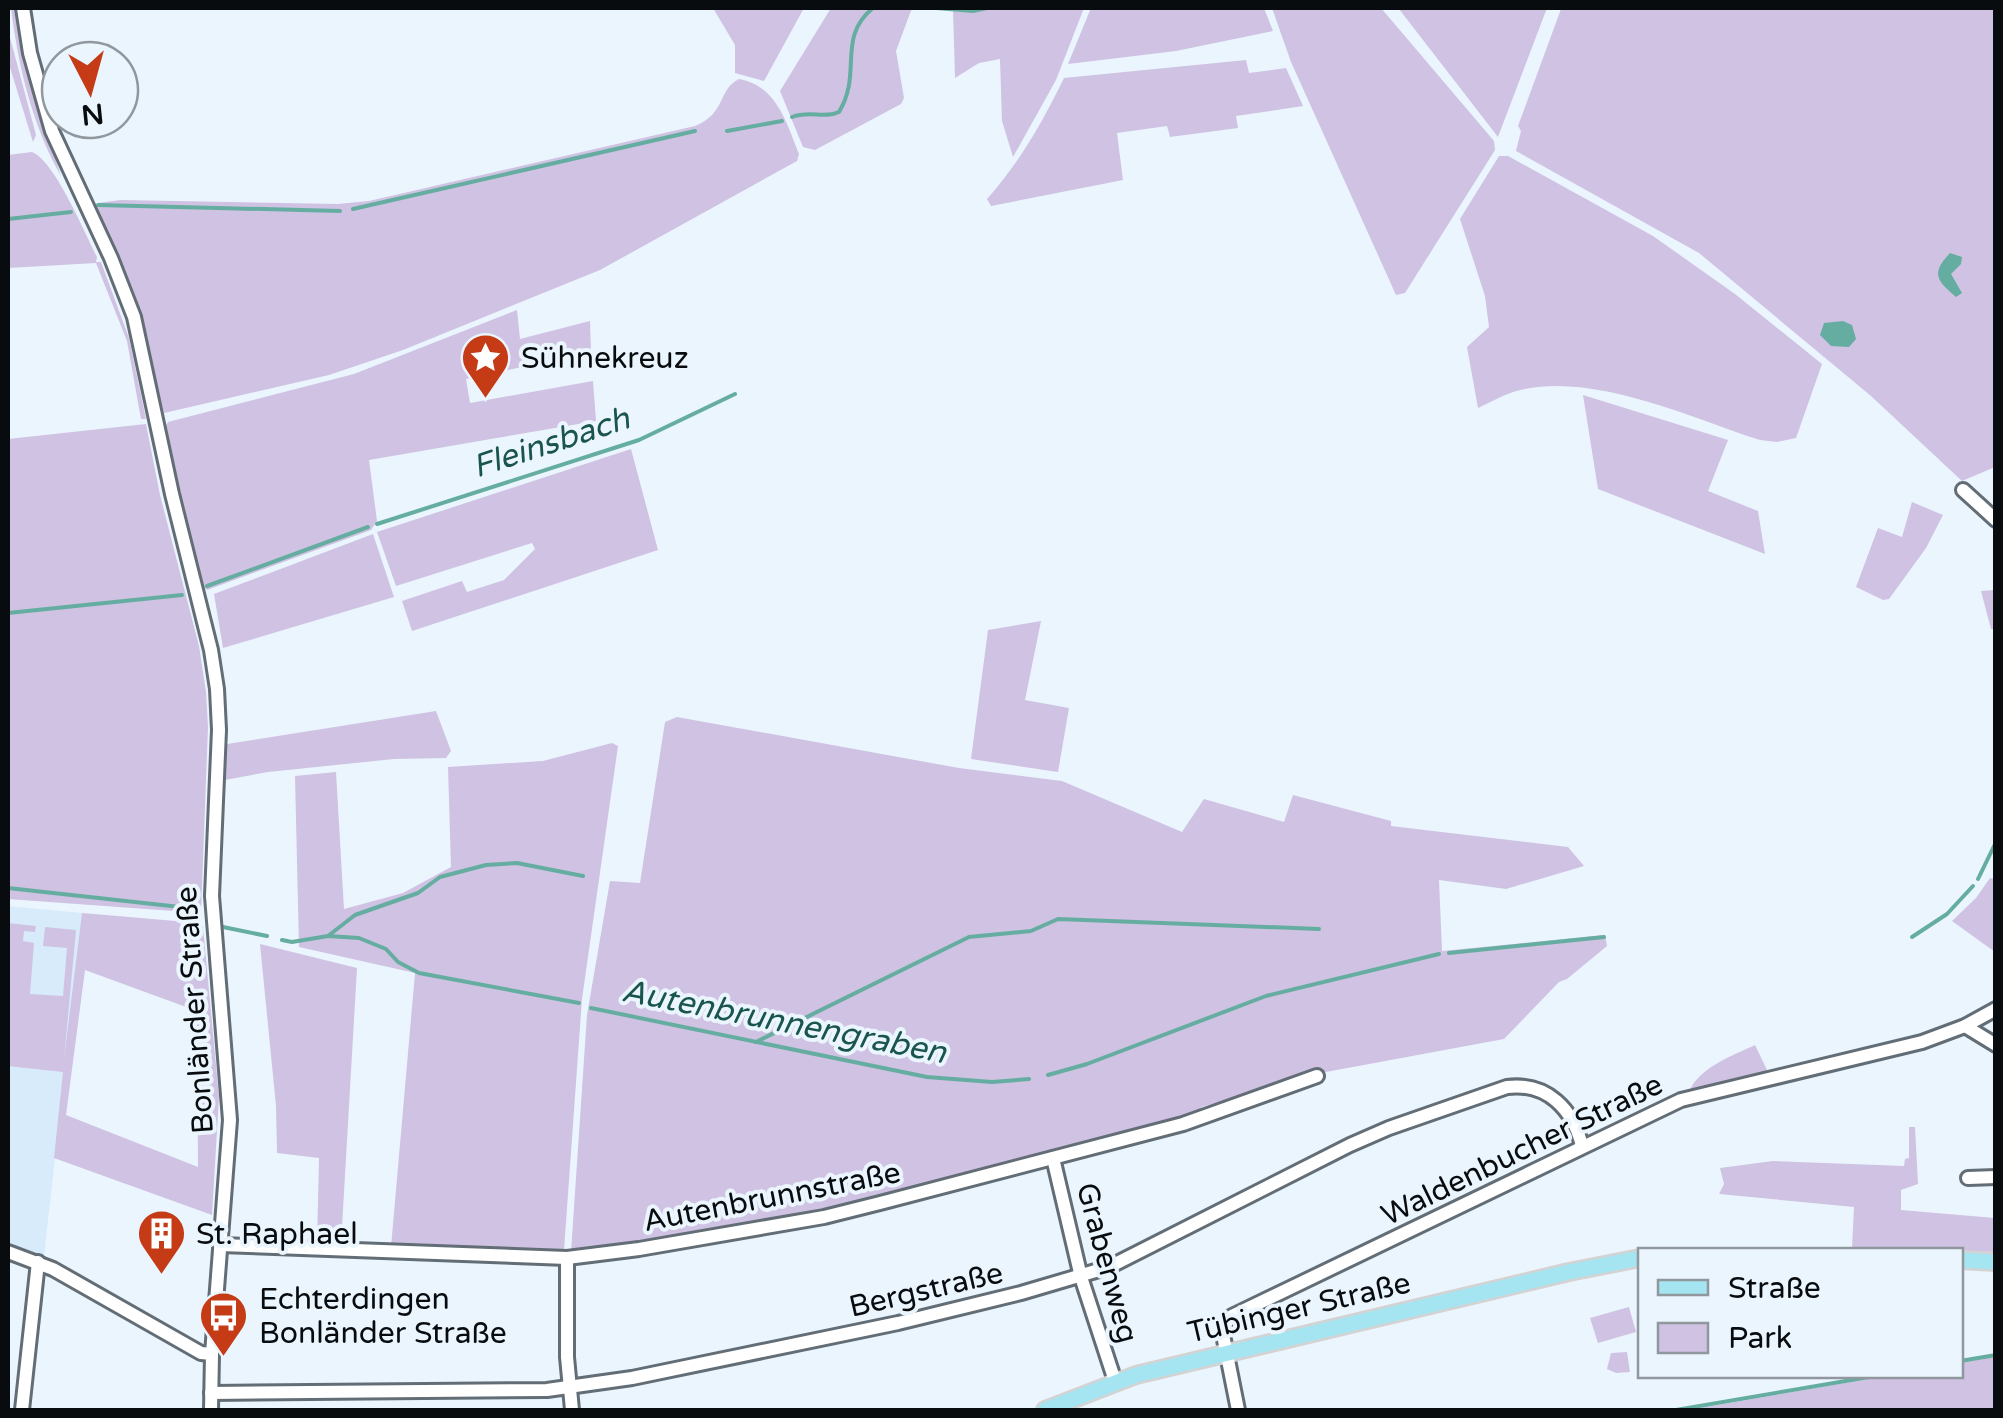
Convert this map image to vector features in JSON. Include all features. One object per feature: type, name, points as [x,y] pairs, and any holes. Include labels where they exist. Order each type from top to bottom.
[{"type":"main road","name":"Tübinger Straße","points":[[1045,1410],[1114,1382],[1638,1258]]},
{"type":"main road","points":[[1963,1260],[1996,1262]]},
{"type":"street","name":"Bonländer Straße","points":[[23,11],[30,53],[52,131],[112,258],[134,317],[211,650],[219,730],[212,846],[213,918],[230,1107],[211,1410]]},
{"type":"street","points":[[1963,490],[1996,520]]},
{"type":"street","name":"Waldenbucher Straße","points":[[1226,1354],[1223,1330],[1232,1316],[1681,1100],[1922,1042],[1965,1026],[1996,1008]]},
{"type":"street","points":[[1965,1026],[1996,1045]]},
{"type":"street","name":"Autenbrunnstraße","points":[[220,1245],[567,1258],[720,1236],[824,1217],[1053,1158],[1223,1112],[1317,1076]]},
{"type":"street","name":"Bergstraße","points":[[211,1393],[568,1387],[816,1341],[1081,1277],[1152,1247],[1350,1145],[1507,1087],[1525,1084],[1550,1094],[1577,1125],[1582,1146]]},
{"type":"street","name":"Grabenweg","points":[[1053,1158],[1081,1277],[1114,1382]]},
{"type":"street","points":[[1968,1178],[1996,1177]]},
{"type":"street","points":[[8,1252],[38,1262],[201,1352],[212,1354]]},
{"type":"street","points":[[567,1258],[568,1387],[572,1410]]},
{"type":"street","points":[[22,1410],[38,1262]]},
{"type":"street","points":[[1226,1354],[1238,1410]]},
{"type":"shaded area","points":[[1950,253],[1962,257],[1951,274],[1962,293],[1956,297],[1938,276]]},
{"type":"shaded area","points":[[1843,321],[1852,325],[1856,339],[1849,347],[1831,346],[1820,335],[1824,323]]},
{"type":"shaded area","points":[[8,906],[82,913],[44,1257],[8,1242]]},
{"type":"green space","points":[[11,8],[17,8],[29,77],[40,111],[40,130],[28,94]]},
{"type":"green space","points":[[713,8],[804,8],[764,81],[735,73],[735,45]]},
{"type":"green space","points":[[831,8],[912,8],[896,51],[904,98],[901,104],[815,150],[803,147],[780,91]]},
{"type":"green space","points":[[1084,8],[1056,80],[1013,157],[1002,121],[1000,59],[979,63],[955,78],[953,9]]},
{"type":"green space","points":[[1091,8],[1264,8],[1273,31],[1176,51],[1068,64]]},
{"type":"green space","points":[[1272,8],[1381,8],[1494,141],[1495,150],[1405,293],[1396,295],[1291,62]]},
{"type":"green space","points":[[1547,8],[1498,137],[1399,9]]},
{"type":"green space","points":[[1558,8],[1995,8],[1995,467],[1962,481],[1871,396],[1699,253],[1516,151],[1521,131],[1518,126],[1561,9]]},
{"type":"green space","points":[[8,30],[36,135],[33,142],[8,61]]},
{"type":"green space","points":[[1246,60],[1249,73],[1286,68],[1303,106],[1236,116],[1238,128],[1170,137],[1167,126],[1117,133],[1123,180],[991,206],[987,199],[1030,142],[1064,78]]},
{"type":"green space","points":[[739,79],[763,89],[771,97],[799,154],[797,161],[600,270],[403,350],[329,375],[164,413],[136,304],[93,209],[98,203],[369,201],[695,126],[712,115],[727,89]]},
{"type":"green space","points":[[44,140],[49,140],[61,176]]},
{"type":"green space","points":[[32,152],[59,182],[97,257],[96,262],[101,262],[129,338],[146,419],[141,419],[127,341],[96,263],[8,268],[8,155]]},
{"type":"green space","points":[[1499,156],[1508,156],[1653,236],[1735,294],[1822,364],[1796,438],[1760,440],[1638,399],[1573,387],[1513,392],[1478,408],[1467,347],[1489,327],[1485,296],[1460,219]]},
{"type":"green space","points":[[517,310],[520,339],[590,321],[591,352],[466,379],[470,403],[593,381],[596,421],[369,460],[377,521],[371,530],[207,590],[202,586],[178,497],[165,427],[168,422],[354,374]]},
{"type":"green space","points":[[1583,395],[1728,440],[1708,491],[1758,511],[1765,554],[1598,489]]},
{"type":"green space","points":[[146,424],[199,646],[206,692],[201,913],[8,899],[8,439]]},
{"type":"green space","points":[[631,449],[658,550],[412,631],[402,601],[462,581],[467,592],[504,580],[535,549],[532,543],[396,586],[377,532]]},
{"type":"green space","points":[[1912,502],[1943,515],[1926,548],[1889,599],[1883,600],[1856,587],[1878,528],[1902,537]]},
{"type":"green space","points":[[373,534],[394,597],[223,648],[214,594]]},
{"type":"green space","points":[[1996,590],[1995,629],[1991,629],[1981,591]]},
{"type":"green space","points":[[1041,621],[1025,700],[1069,708],[1058,772],[971,759],[988,630]]},
{"type":"green space","points":[[436,711],[451,751],[446,758],[394,759],[225,780],[227,744]]},
{"type":"green space","points":[[677,717],[959,768],[1062,781],[1182,832],[1204,799],[1284,822],[1293,795],[1391,821],[1391,826],[1568,847],[1584,866],[1506,889],[1439,880],[1442,951],[1605,935],[1607,946],[1559,982],[1504,1039],[1315,1074],[1226,1108],[1223,1101],[1201,1107],[1203,1115],[804,1216],[665,1241],[571,1252],[587,1015],[610,881],[640,883],[665,722]]},
{"type":"green space","points":[[612,743],[618,746],[582,999],[564,1250],[560,1254],[391,1247],[415,973],[299,947],[295,776],[336,772],[344,909],[403,893],[451,867],[448,767],[543,761]]},
{"type":"green space","points":[[1990,878],[1995,879],[1995,952],[1952,921]]},
{"type":"green space","points":[[82,913],[199,923],[203,927],[219,1097],[212,1215],[54,1158],[63,1072],[8,1066],[8,923],[36,926],[35,932],[24,931],[23,941],[34,943],[30,994],[63,996],[67,948],[43,946],[45,927],[76,930],[64,1059]],"holes":[[[85,970],[197,1011],[198,1167],[66,1115]]]},
{"type":"green space","points":[[260,944],[357,968],[341,1244],[317,1244],[319,1158],[277,1153]]},
{"type":"green space","points":[[1755,1045],[1768,1072],[1690,1090],[1709,1068]]},
{"type":"green space","points":[[1909,1127],[1915,1127],[1918,1184],[1901,1190],[1901,1210],[1995,1218],[1995,1252],[1963,1251],[1963,1248],[1852,1248],[1854,1207],[1719,1194],[1724,1184],[1720,1168],[1773,1161],[1904,1166],[1909,1158]]},
{"type":"green space","points":[[1629,1307],[1636,1332],[1598,1343],[1590,1318]]},
{"type":"green space","points":[[1627,1352],[1630,1372],[1607,1369],[1611,1353]]},
{"type":"green space","points":[[1995,1356],[1995,1410],[1689,1410],[1873,1378],[1963,1378],[1963,1362]]},
{"type":"waterway","points":[[792,117],[839,112],[849,84],[855,31],[873,8]]},
{"type":"waterway","points":[[936,8],[987,8]]},
{"type":"waterway","points":[[727,131],[782,121]]},
{"type":"waterway","points":[[353,209],[695,131]]},
{"type":"waterway","points":[[98,205],[340,211]]},
{"type":"waterway","points":[[8,219],[71,212]]},
{"type":"waterway","name":"Fleinsbach","points":[[377,524],[639,440],[735,394]]},
{"type":"waterway","name":"Fleinsbach","points":[[207,586],[368,527]]},
{"type":"waterway","name":"Fleinsbach","points":[[8,613],[182,595]]},
{"type":"waterway","points":[[1978,879],[1996,842]]},
{"type":"waterway","points":[[328,936],[355,915],[418,893],[440,877],[486,865],[517,863],[583,876]]},
{"type":"waterway","points":[[1912,937],[1947,914],[1973,886]]},
{"type":"waterway","name":"Autenbrunnengraben","points":[[8,888],[180,907]]},
{"type":"waterway","points":[[756,1042],[969,937],[1031,931],[1058,919],[1319,929]]},
{"type":"waterway","name":"Autenbrunnengraben","points":[[223,927],[267,936]]},
{"type":"waterway","name":"Autenbrunnengraben","points":[[1449,953],[1604,937]]},
{"type":"waterway","name":"Autenbrunnengraben","points":[[282,940],[359,938],[386,949],[398,962],[419,973],[579,1003]]},
{"type":"waterway","name":"Autenbrunnengraben","points":[[1048,1075],[1266,996],[1439,954]]},
{"type":"waterway","name":"Autenbrunnengraben","points":[[591,1008],[927,1077],[992,1082],[1029,1079]]},
{"type":"waterway","points":[[1963,1360],[1996,1355]]},
{"type":"waterway","points":[[1676,1410],[1863,1378]]},
{"type":"place","name":"Sühnekreuz","points":[[486,400]]},
{"type":"place","name":"St. Raphael","points":[[161,1276]]},
{"type":"place","name":"Echterdingen Bonländer Straße","points":[[224,1358]]}]
